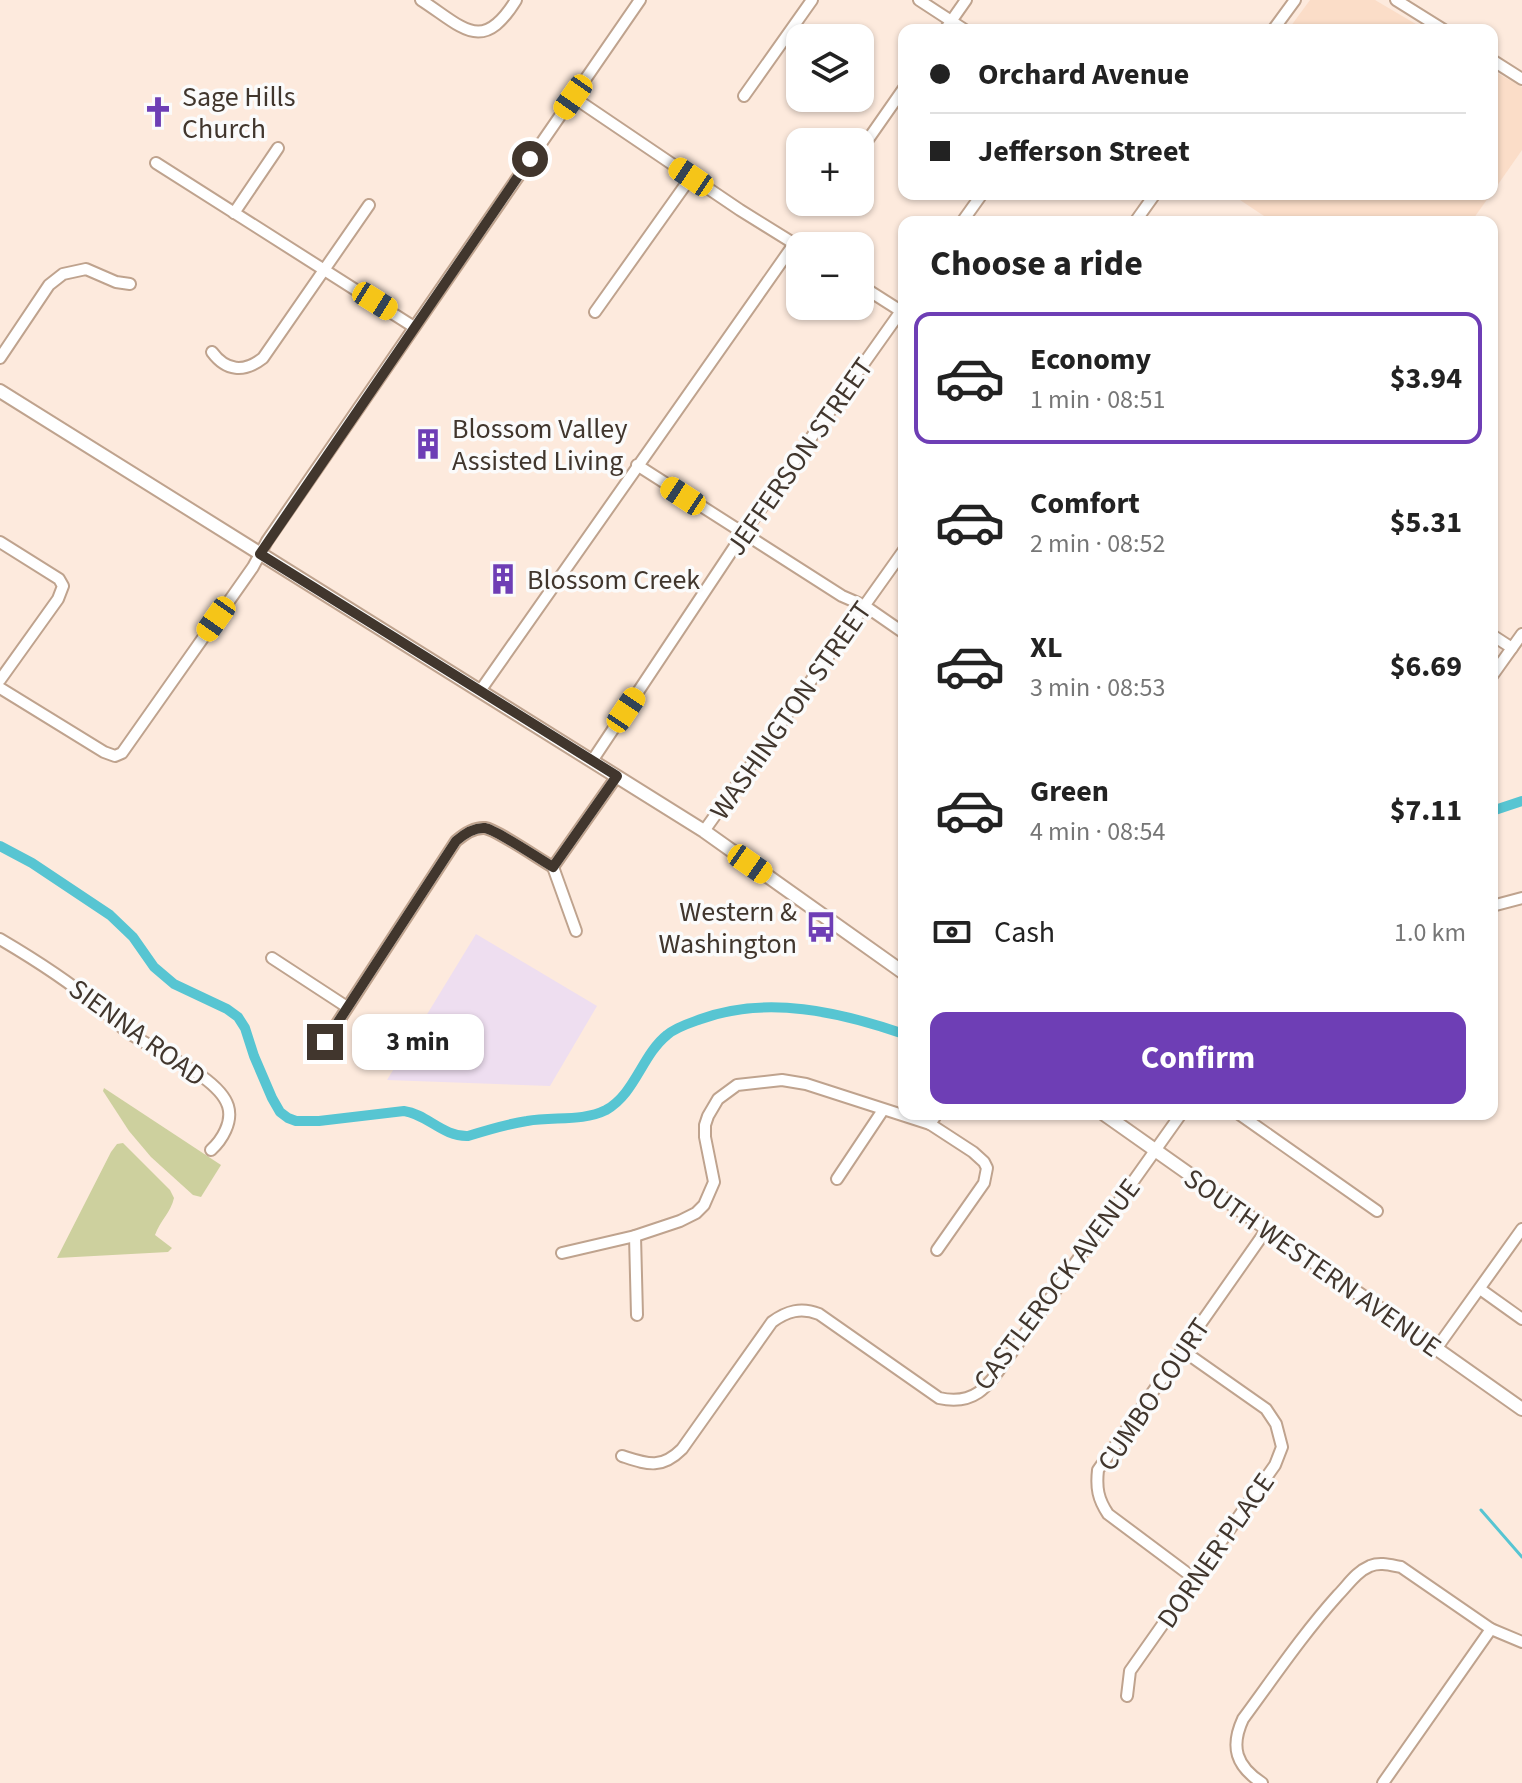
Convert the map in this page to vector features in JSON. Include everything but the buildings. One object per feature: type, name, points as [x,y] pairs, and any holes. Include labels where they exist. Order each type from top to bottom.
[{"type":"main road","points":[[0,391],[704,831],[898,969]]},
{"type":"main road","name":"SOUTH WESTERN AVENUE","points":[[1112,1120],[1522,1409]]},
{"type":"street","points":[[421,0],[473,33],[485,32],[496,26],[516,0]]},
{"type":"street","points":[[0,688],[104,752],[119,755],[244,580],[640,0]]},
{"type":"street","points":[[744,96],[812,0]]},
{"type":"street","points":[[919,0],[946,24]]},
{"type":"street","points":[[949,24],[966,0]]},
{"type":"street","points":[[1277,24],[1295,0]]},
{"type":"street","points":[[1396,0],[1434,24]]},
{"type":"street","points":[[1498,64],[1522,79]]},
{"type":"street","points":[[573,97],[786,238]]},
{"type":"street","points":[[874,131],[898,97]]},
{"type":"street","points":[[234,213],[278,148]]},
{"type":"street","points":[[156,163],[414,327]]},
{"type":"street","points":[[595,312],[691,177]]},
{"type":"street","points":[[212,352],[224,365],[240,368],[263,358],[369,205]]},
{"type":"street","points":[[480,691],[637,465],[786,260]]},
{"type":"street","points":[[0,358],[49,285],[63,274],[86,269],[116,282],[130,284]]},
{"type":"street","points":[[874,294],[898,309]]},
{"type":"street","name":"JEFFERSON STREET","points":[[592,761],[743,534],[898,318]]},
{"type":"street","points":[[637,465],[898,629]]},
{"type":"street","points":[[0,542],[59,579],[63,586],[58,599],[0,680]]},
{"type":"street","name":"WASHINGTON STREET","points":[[704,831],[898,559]]},
{"type":"street","points":[[1498,668],[1522,634]]},
{"type":"street","points":[[1498,639],[1512,648]]},
{"type":"street","points":[[553,867],[617,776]]},
{"type":"street","points":[[325,1042],[456,841],[472,830],[489,829],[553,867],[576,931]]},
{"type":"street","points":[[1498,904],[1522,898]]},
{"type":"street","name":"SIENNA ROAD","points":[[0,939],[54,972],[125,1030],[208,1081],[228,1106],[229,1119],[221,1139],[211,1150]]},
{"type":"street","points":[[272,958],[347,1007]]},
{"type":"street","points":[[562,1253],[635,1236],[696,1213],[704,1205],[714,1182],[705,1125],[712,1106],[737,1085],[782,1080],[806,1084],[898,1113]]},
{"type":"street","points":[[837,1179],[883,1110]]},
{"type":"street","points":[[935,1120],[987,1168],[984,1183],[937,1250]]},
{"type":"street","name":"CASTLEROCK AVENUE","points":[[622,1456],[657,1464],[675,1456],[772,1322],[798,1310],[819,1314],[939,1398],[951,1401],[974,1397],[993,1377],[1177,1120]]},
{"type":"street","points":[[1248,1120],[1377,1211]]},
{"type":"street","name":"CUMBO COURT","points":[[1195,1579],[1108,1514],[1096,1486],[1098,1470],[1267,1229]]},
{"type":"street","points":[[1436,1349],[1522,1229]]},
{"type":"street","points":[[635,1236],[637,1315]]},
{"type":"street","points":[[1480,1289],[1522,1319]]},
{"type":"street","name":"DORNER PLACE","points":[[1127,1696],[1130,1671],[1275,1465],[1282,1447],[1276,1424],[1266,1409],[1182,1350]]},
{"type":"street","points":[[1262,1783],[1242,1767],[1237,1755],[1238,1731],[1243,1719],[1318,1617],[1359,1572],[1372,1565],[1401,1567],[1491,1629],[1522,1642]]},
{"type":"street","points":[[1383,1783],[1491,1629]]},
{"type":"shaded area","points":[[1310,0],[1375,0],[1416,24],[1292,24]]},
{"type":"shaded area","points":[[1498,73],[1522,87],[1522,150],[1498,184]]},
{"type":"shaded area","points":[[1240,200],[1487,200],[1475,216],[1264,216]]},
{"type":"shaded area","points":[[476,934],[597,1006],[550,1086],[387,1080]]},
{"type":"green space","points":[[104,1088],[221,1165],[201,1197],[193,1195],[151,1157],[129,1131]]},
{"type":"green space","points":[[123,1143],[170,1190],[174,1198],[155,1235],[172,1248],[168,1252],[57,1258],[111,1152],[117,1144]]},
{"type":"waterway","points":[[1498,809],[1522,801]]},
{"type":"waterway","points":[[0,846],[32,863],[110,915],[133,937],[154,967],[174,984],[238,1017],[272,1098],[280,1112],[296,1121],[404,1111],[451,1133],[468,1136],[520,1122],[597,1114],[616,1103],[658,1043],[671,1032],[701,1019],[752,1008],[777,1007],[829,1013],[898,1032]]},
{"type":"waterway","points":[[1481,1510],[1522,1557]]},
{"type":"place","name":"Sage Hills Church","points":[[158,112]]},
{"type":"place","name":"Blossom Valley Assisted Living","points":[[428,444]]},
{"type":"place","name":"Blossom Creek","points":[[503,579]]},
{"type":"place","name":"Western & Washington","points":[[821,927]]},
{"type":"route","points":[[325,1042],[462,835],[481,828],[489,829],[553,867],[617,776],[260,554],[530,159]]}]
